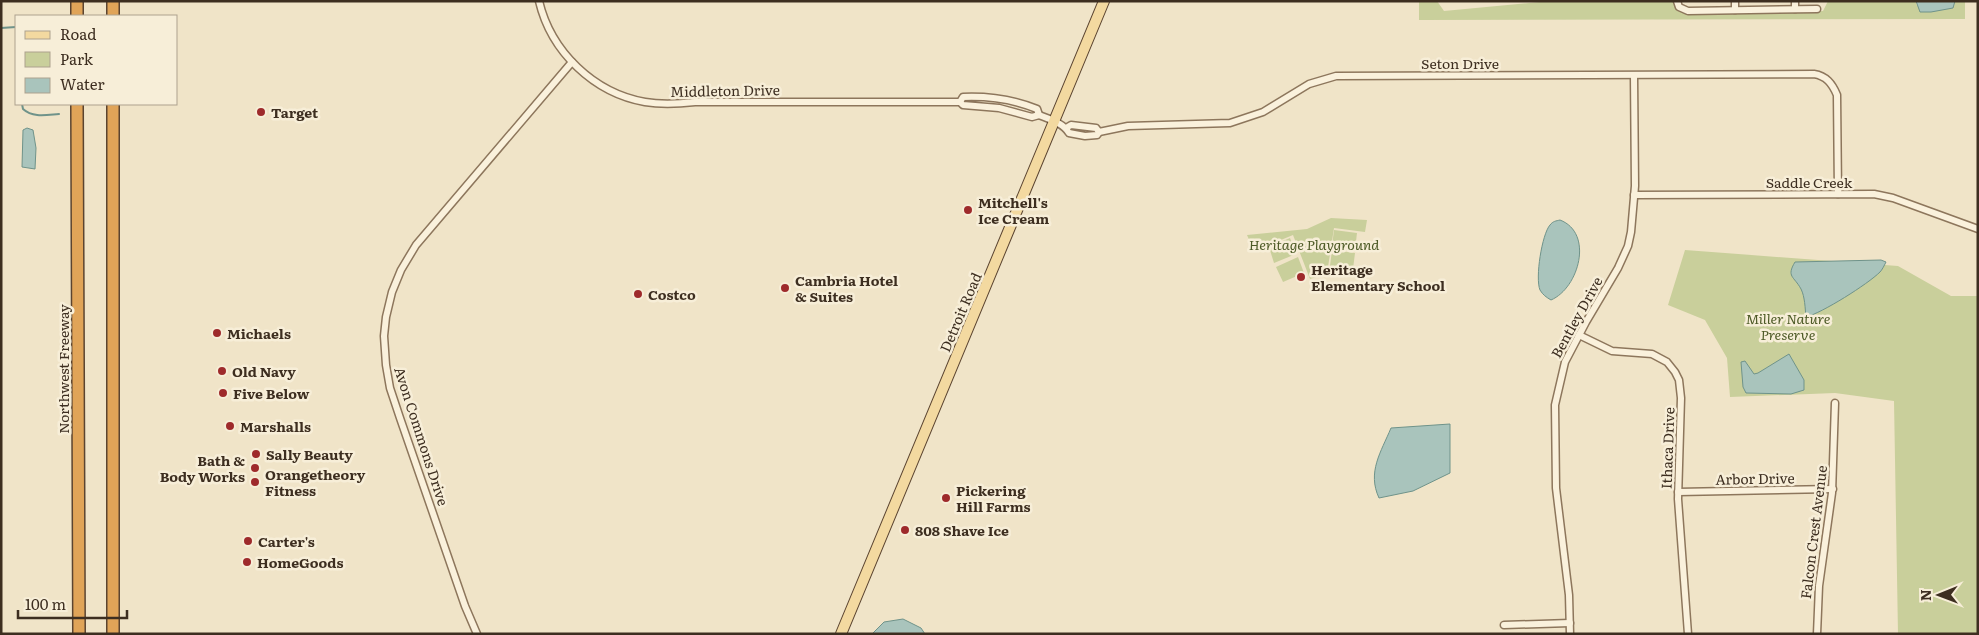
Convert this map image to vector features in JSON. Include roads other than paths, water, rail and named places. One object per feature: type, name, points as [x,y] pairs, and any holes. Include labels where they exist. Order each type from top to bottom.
[{"type":"highway","points":[[77,1],[77,15]]},
{"type":"highway","points":[[113,1],[113,15]]},
{"type":"highway","name":"Northwest Freeway","points":[[77,105],[79,634]]},
{"type":"highway","points":[[113,105],[113,634]]},
{"type":"main road","name":"Detroit Road","points":[[841,634],[1104,1]]},
{"type":"street","name":"Middleton Drive","points":[[539,1],[550,30],[572,62],[607,89],[632,99],[656,103],[960,102],[963,106],[999,108],[1032,117],[1039,115],[1054,121]]},
{"type":"street","points":[[1677,1],[1679,7],[1688,11],[1817,9]]},
{"type":"street","points":[[1735,1],[1735,10]]},
{"type":"street","points":[[1795,1],[1795,9]]},
{"type":"street","name":"Avon Commons Drive","points":[[477,634],[457,584],[390,388],[384,351],[386,317],[398,277],[416,245],[572,62]]},
{"type":"street","name":"Seton Drive","points":[[1054,121],[1066,128],[1069,133],[1086,136],[1097,135],[1099,132],[1128,126],[1223,125],[1244,120],[1263,112],[1309,84],[1336,76],[1814,74],[1820,75],[1830,82],[1837,95],[1838,194]]},
{"type":"street","name":"Bentley Drive","points":[[1570,634],[1569,594],[1556,488],[1555,410],[1562,372],[1578,335],[1618,268],[1628,246],[1633,218],[1634,195],[1634,76]]},
{"type":"street","name":"Saddle Creek","points":[[1634,195],[1882,195],[1978,228]]},
{"type":"street","name":"Ithaca Drive","points":[[1578,335],[1612,352],[1652,354],[1667,362],[1679,380],[1681,398],[1678,492],[1688,634]]},
{"type":"street","name":"Falcon Crest Avenue","points":[[1817,634],[1819,586],[1830,521],[1833,489],[1835,403]]},
{"type":"street","name":"Arbor Drive","points":[[1678,492],[1833,489]]},
{"type":"street","points":[[1504,626],[1570,624]]},
{"type":"water","points":[[1916,1],[1955,1],[1953,8],[1920,12]]},
{"type":"water","points":[[27,128],[33,130],[36,148],[35,169],[22,167],[23,130]]},
{"type":"water","points":[[1560,220],[1571,227],[1577,236],[1579,260],[1569,284],[1561,294],[1551,300],[1540,290],[1539,267],[1542,246],[1547,230],[1552,223]]},
{"type":"water","points":[[1881,260],[1886,262],[1881,271],[1874,277],[1833,304],[1806,317],[1802,292],[1791,274],[1795,262]]},
{"type":"water","points":[[1789,354],[1804,380],[1804,390],[1791,394],[1746,393],[1743,387],[1741,362],[1745,361],[1754,374]]},
{"type":"water","points":[[1450,424],[1450,473],[1413,491],[1379,498],[1374,479],[1375,471],[1391,428]]},
{"type":"water","points":[[903,619],[921,628],[925,634],[872,634],[884,622]]},
{"type":"waterway","points":[[1,28],[15,27]]},
{"type":"waterway","points":[[22,105],[23,109],[31,114],[59,114]]},
{"type":"place","name":"Target","points":[[261,112]]},
{"type":"place","name":"Mitchell's Ice Cream","points":[[968,210]]},
{"type":"place","name":"Heritage Elementary School","points":[[1301,277]]},
{"type":"place","name":"Cambria Hotel & Suites","points":[[785,288]]},
{"type":"place","name":"Costco","points":[[638,294]]},
{"type":"place","name":"Michaels","points":[[217,333]]},
{"type":"place","name":"Old Navy","points":[[222,371]]},
{"type":"place","name":"Five Below","points":[[223,393]]},
{"type":"place","name":"Marshalls","points":[[230,426]]},
{"type":"place","name":"Sally Beauty","points":[[256,454]]},
{"type":"place","name":"Bath & Body Works","points":[[255,468]]},
{"type":"place","name":"Orangetheory Fitness","points":[[255,482]]},
{"type":"place","name":"Pickering Hill Farms","points":[[946,498]]},
{"type":"place","name":"808 Shave Ice","points":[[905,530]]},
{"type":"place","name":"Carter's","points":[[248,541]]},
{"type":"place","name":"HomeGoods","points":[[247,562]]},
{"type":"park label","name":"Heritage Playground","points":[[1314,244]]},
{"type":"park label","name":"Miller Nature Preserve","points":[[1788,326]]}]
